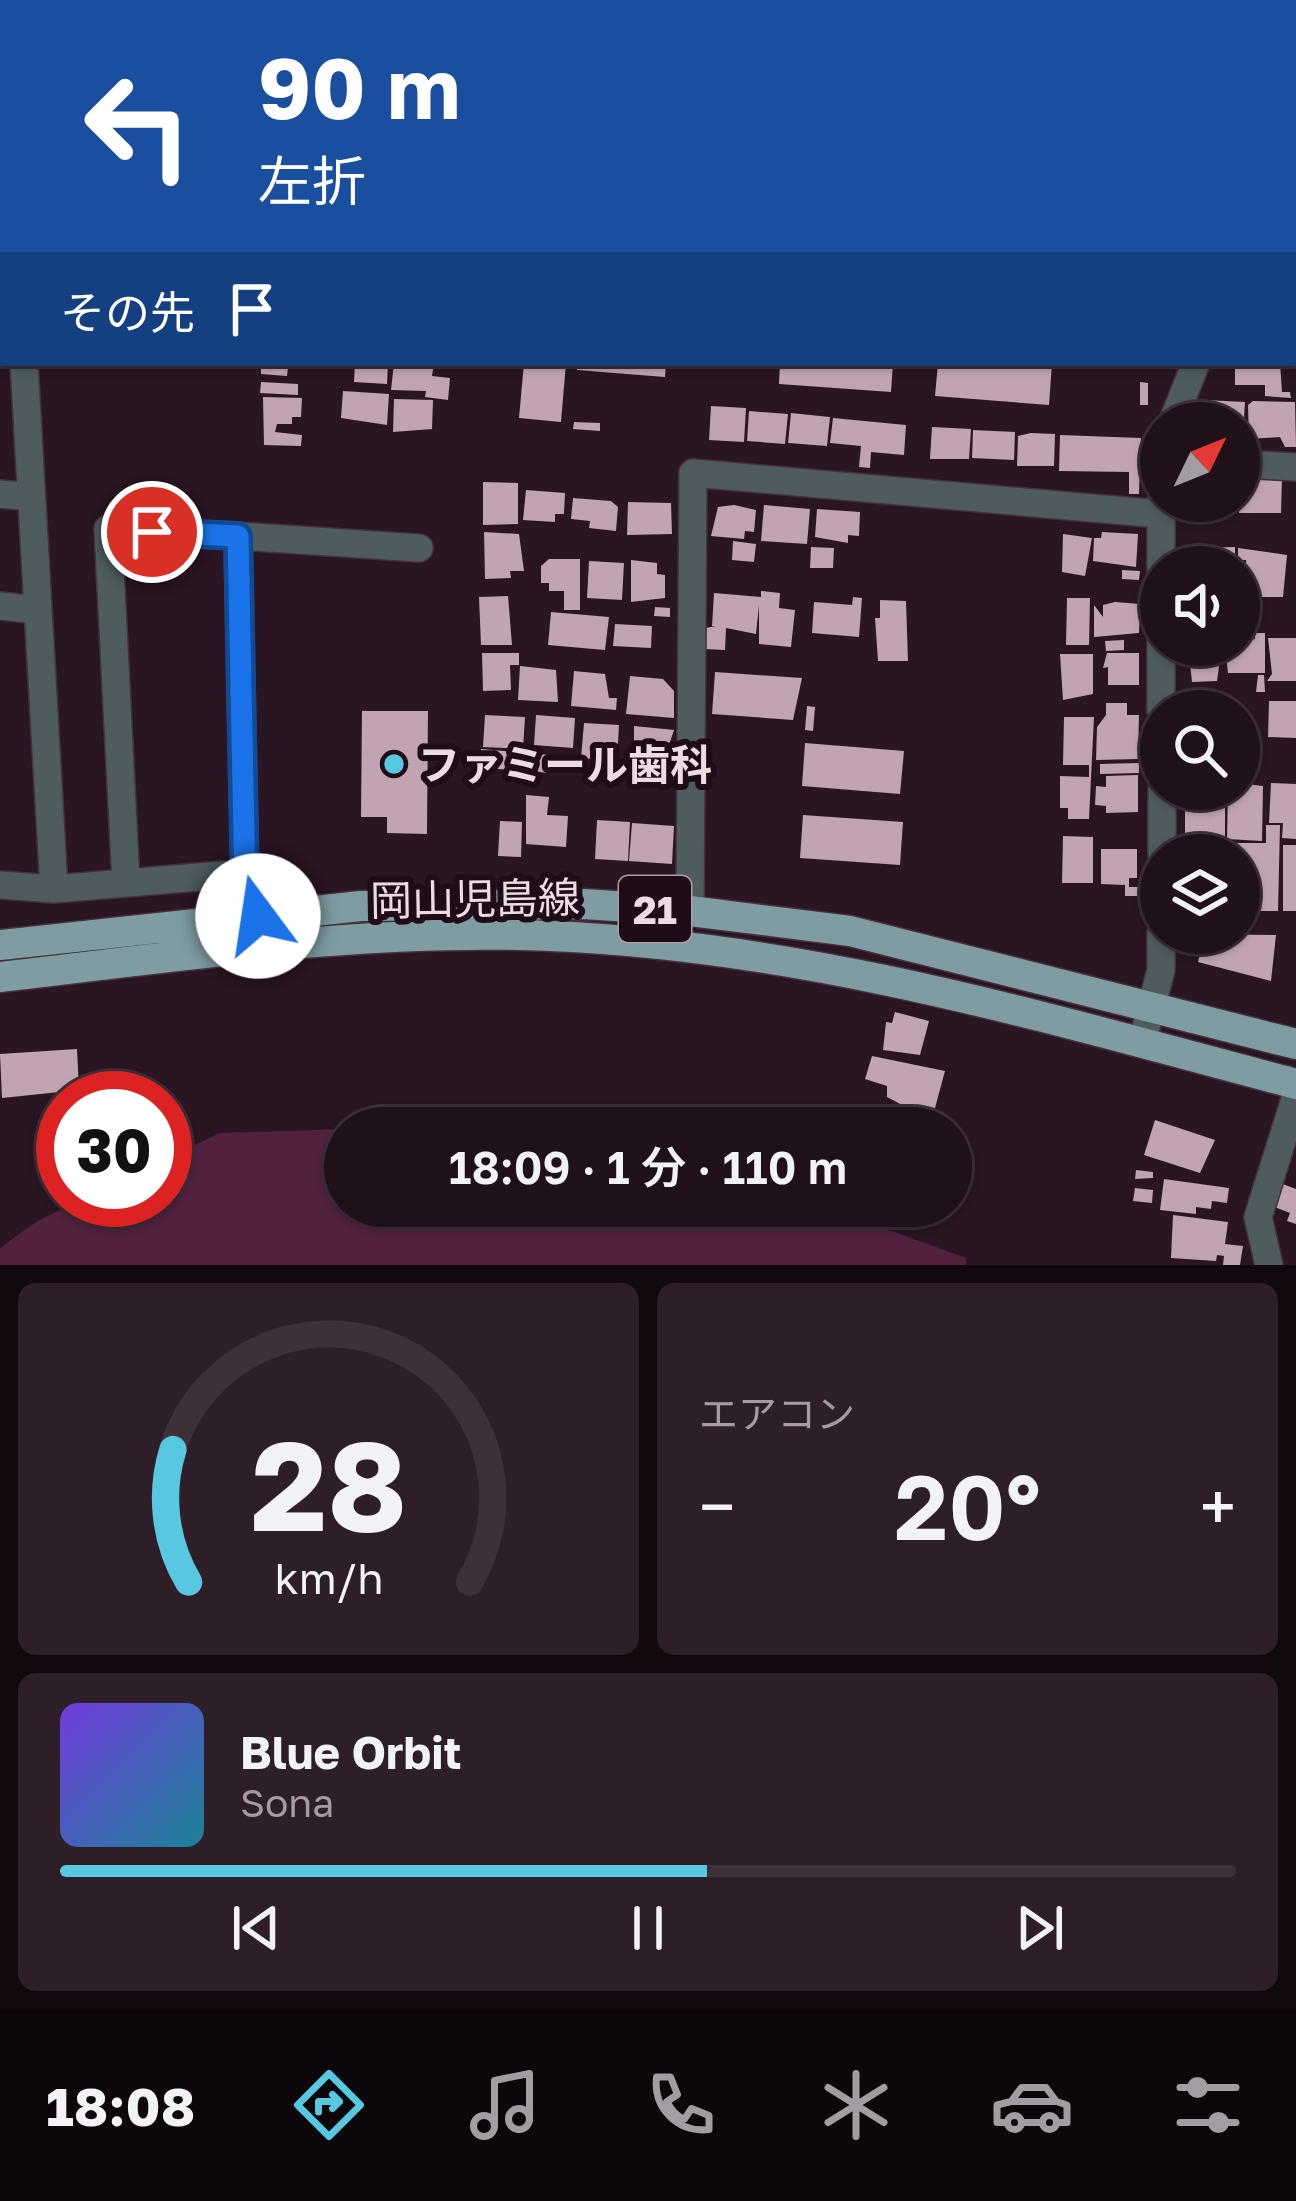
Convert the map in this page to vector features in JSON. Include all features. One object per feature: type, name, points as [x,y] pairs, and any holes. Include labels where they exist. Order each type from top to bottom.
[{"type":"main road","name":"岡山児島線","points":[[0,945],[258,916],[470,903],[690,911],[850,931],[1296,1044]]},
{"type":"main road","points":[[293,945],[294,913]]},
{"type":"main road","name":"岡山児島線","points":[[0,977],[293,945],[547,936],[712,950],[877,974],[1296,1084]]},
{"type":"street","points":[[23,366],[54,889]]},
{"type":"street","points":[[1180,402],[1195,366]]},
{"type":"street","points":[[1260,465],[1296,467]]},
{"type":"street","points":[[690,911],[693,473],[1140,506]]},
{"type":"street","points":[[0,494],[31,496]]},
{"type":"street","points":[[1160,522],[1162,690]]},
{"type":"street","points":[[126,883],[108,530],[419,548]]},
{"type":"street","points":[[238,536],[245,886]]},
{"type":"street","points":[[0,606],[38,610]]},
{"type":"street","points":[[0,885],[54,889],[223,875],[256,896],[258,916]]},
{"type":"street","points":[[1142,1043],[1161,954]]},
{"type":"street","points":[[1269,1265],[1258,1217],[1296,1096]]},
{"type":"shaded area","points":[[324,1130],[324,1227],[881,1227],[966,1258],[966,1265],[0,1265],[0,1249],[36,1222],[36,1227],[192,1227],[192,1146],[220,1133]]},
{"type":"building","points":[[261,366],[299,366],[288,368],[287,376],[261,374]]},
{"type":"building","points":[[355,366],[388,366],[387,384],[354,382]]},
{"type":"building","points":[[394,366],[434,366],[432,376],[450,378],[448,400],[425,397],[426,391],[391,390]]},
{"type":"building","points":[[524,366],[566,366],[561,422],[519,418]]},
{"type":"building","points":[[577,366],[666,366],[665,377],[577,370]]},
{"type":"building","points":[[780,366],[893,366],[891,392],[779,384]]},
{"type":"building","points":[[938,366],[1052,366],[1049,405],[935,396]]},
{"type":"building","points":[[1235,366],[1280,366],[1282,392],[1290,392],[1291,398],[1265,396],[1265,385],[1235,385]]},
{"type":"building","points":[[261,382],[298,384],[298,395],[260,393]]},
{"type":"building","points":[[1140,382],[1148,383],[1148,402],[1140,402]]},
{"type":"building","points":[[343,391],[389,394],[387,425],[341,418]]},
{"type":"building","points":[[263,397],[302,398],[301,417],[292,417],[292,424],[277,424],[275,432],[302,435],[301,446],[264,445]]},
{"type":"building","points":[[394,399],[433,400],[432,429],[393,432]]},
{"type":"building","points":[[1253,401],[1295,402],[1296,447],[1285,447],[1280,437],[1260,438],[1260,402]]},
{"type":"building","points":[[711,406],[746,408],[744,442],[709,440]]},
{"type":"building","points":[[749,411],[788,414],[785,444],[747,441]]},
{"type":"building","points":[[791,413],[830,417],[827,446],[788,443]]},
{"type":"building","points":[[833,418],[906,425],[904,455],[871,452],[870,468],[859,467],[861,446],[830,443]]},
{"type":"building","points":[[574,422],[600,423],[600,431],[573,429]]},
{"type":"building","points":[[932,427],[971,429],[969,459],[930,459]]},
{"type":"building","points":[[973,430],[1015,432],[1014,460],[972,458]]},
{"type":"building","points":[[1055,434],[1054,466],[1017,466],[1018,436]]},
{"type":"building","points":[[1060,435],[1140,438],[1139,494],[1129,494],[1129,472],[1059,471]]},
{"type":"building","points":[[1260,477],[1282,478],[1281,513],[1260,513]]},
{"type":"building","points":[[483,482],[518,483],[518,524],[483,525]]},
{"type":"building","points":[[526,490],[565,493],[564,514],[555,514],[555,522],[523,520]]},
{"type":"building","points":[[573,498],[611,501],[618,507],[616,531],[589,528],[590,521],[571,519]]},
{"type":"building","points":[[628,502],[671,503],[672,534],[627,535]]},
{"type":"building","points":[[764,505],[810,509],[807,544],[761,541]]},
{"type":"building","points":[[718,507],[756,510],[754,532],[745,531],[744,539],[711,536]]},
{"type":"building","points":[[817,509],[860,512],[859,536],[848,535],[848,543],[815,537]]},
{"type":"building","points":[[484,532],[519,534],[524,571],[510,571],[511,578],[485,579]]},
{"type":"building","points":[[1102,532],[1138,534],[1136,567],[1093,561],[1094,538],[1101,538]]},
{"type":"building","points":[[1063,534],[1092,538],[1085,576],[1062,572]]},
{"type":"building","points":[[733,541],[756,544],[754,562],[732,560]]},
{"type":"building","points":[[811,547],[834,548],[833,568],[810,568]]},
{"type":"building","points":[[1260,551],[1287,555],[1283,597],[1260,597]]},
{"type":"building","points":[[549,559],[580,559],[580,610],[564,610],[564,591],[549,591],[549,583],[541,583],[541,566]]},
{"type":"building","points":[[631,560],[657,563],[657,574],[665,575],[665,598],[631,602]]},
{"type":"building","points":[[589,561],[624,563],[622,600],[587,598]]},
{"type":"building","points":[[1122,570],[1140,571],[1139,580],[1122,579]]},
{"type":"building","points":[[761,591],[780,593],[779,608],[795,610],[791,647],[759,644],[759,605],[756,634],[726,628],[725,650],[705,649],[706,628],[716,626],[712,626],[714,593],[761,597]]},
{"type":"building","points":[[508,596],[512,645],[481,645],[479,597]]},
{"type":"building","points":[[853,597],[862,598],[859,637],[812,633],[814,602],[852,605]]},
{"type":"building","points":[[1067,598],[1090,598],[1089,645],[1066,645]]},
{"type":"building","points":[[880,600],[906,601],[908,661],[878,661],[875,618],[880,618]]},
{"type":"building","points":[[1140,604],[1139,633],[1094,637],[1094,605],[1103,617],[1103,605]]},
{"type":"building","points":[[655,607],[670,608],[670,617],[654,616]]},
{"type":"building","points":[[551,612],[609,617],[605,650],[548,645]]},
{"type":"building","points":[[615,624],[652,626],[651,648],[613,646]]},
{"type":"building","points":[[1260,633],[1265,633],[1265,673],[1228,673],[1227,666],[1260,666]]},
{"type":"building","points":[[1268,638],[1296,638],[1296,681],[1267,681],[1272,674]]},
{"type":"building","points":[[1124,640],[1124,650],[1106,651],[1105,641]]},
{"type":"building","points":[[482,653],[519,653],[519,665],[510,665],[511,690],[483,691]]},
{"type":"building","points":[[1107,653],[1139,653],[1139,685],[1108,685],[1108,667],[1103,668]]},
{"type":"building","points":[[1060,654],[1093,654],[1093,694],[1063,700]]},
{"type":"building","points":[[520,666],[556,670],[558,702],[518,700]]},
{"type":"building","points":[[1190,666],[1219,666],[1217,681],[1192,682]]},
{"type":"building","points":[[574,671],[605,674],[609,698],[617,698],[616,710],[571,706]]},
{"type":"building","points":[[715,672],[802,678],[793,720],[712,714]]},
{"type":"building","points":[[1258,675],[1264,675],[1265,692],[1256,690]]},
{"type":"building","points":[[630,676],[663,679],[674,691],[674,718],[626,714]]},
{"type":"building","points":[[1269,701],[1296,701],[1296,738],[1268,737]]},
{"type":"building","points":[[1106,703],[1127,703],[1127,715],[1139,715],[1138,759],[1096,760],[1097,727],[1106,715]]},
{"type":"building","points":[[807,706],[815,707],[813,731],[805,730]]},
{"type":"building","name":"ファミール歯科","points":[[362,711],[428,711],[427,834],[387,833],[387,817],[361,817]]},
{"type":"building","points":[[485,715],[525,717],[523,749],[483,747]]},
{"type":"building","points":[[536,715],[575,718],[573,748],[534,745]]},
{"type":"building","points":[[1064,717],[1094,717],[1089,819],[1068,819],[1068,808],[1060,808],[1060,776],[1089,777],[1089,765],[1063,765]]},
{"type":"building","points":[[584,723],[619,725],[617,761],[581,758]]},
{"type":"building","points":[[634,726],[674,730],[665,757],[634,757]]},
{"type":"building","points":[[805,743],[904,751],[900,794],[802,786]]},
{"type":"building","points":[[481,749],[517,752],[516,770],[480,768]]},
{"type":"building","points":[[527,753],[549,755],[547,773],[525,770]]},
{"type":"building","points":[[624,760],[649,762],[648,780],[623,778]]},
{"type":"building","points":[[1139,763],[1139,773],[1100,774],[1100,764]]},
{"type":"building","points":[[1138,775],[1138,812],[1106,813],[1106,806],[1095,805],[1096,786],[1106,787],[1106,776]]},
{"type":"building","points":[[1271,783],[1296,784],[1296,839],[1282,838],[1283,823],[1269,823]]},
{"type":"building","points":[[1263,786],[1262,841],[1260,834],[1227,834],[1228,810],[1260,810]]},
{"type":"building","points":[[526,795],[549,797],[547,815],[568,816],[566,847],[526,844]]},
{"type":"building","points":[[1185,810],[1225,810],[1225,834],[1185,834]]},
{"type":"building","points":[[803,815],[903,822],[900,865],[800,858]]},
{"type":"building","points":[[597,820],[630,822],[628,861],[595,859]]},
{"type":"building","points":[[500,821],[522,822],[521,857],[498,856]]},
{"type":"building","points":[[632,823],[674,826],[672,864],[629,861]]},
{"type":"building","points":[[1266,825],[1280,825],[1278,911],[1260,911],[1260,843],[1266,843]]},
{"type":"building","points":[[1063,836],[1093,837],[1093,883],[1062,883]]},
{"type":"building","points":[[1283,845],[1296,845],[1296,911],[1283,911]]},
{"type":"building","points":[[1101,849],[1137,849],[1137,878],[1129,878],[1129,887],[1138,887],[1137,896],[1125,896],[1125,885],[1101,884]]},
{"type":"building","points":[[1260,935],[1276,935],[1271,981],[1198,962],[1200,954],[1260,954]]},
{"type":"building","points":[[895,1012],[929,1021],[920,1055],[883,1050],[886,1022],[892,1023]]},
{"type":"building","points":[[77,1049],[78,1071],[36,1071],[36,1094],[2,1098],[0,1054]]},
{"type":"building","points":[[872,1056],[945,1071],[935,1107],[902,1105],[887,1097],[887,1086],[865,1079]]},
{"type":"building","points":[[1155,1120],[1215,1140],[1200,1173],[1144,1155]]},
{"type":"building","points":[[1136,1170],[1153,1172],[1153,1178],[1135,1179]]},
{"type":"building","points":[[1164,1179],[1229,1188],[1227,1203],[1212,1201],[1211,1209],[1196,1207],[1196,1214],[1160,1210]]},
{"type":"building","points":[[1280,1183],[1296,1189],[1296,1224],[1287,1221],[1290,1213],[1272,1206]]},
{"type":"building","points":[[1135,1188],[1153,1190],[1152,1203],[1133,1201]]},
{"type":"building","points":[[1173,1215],[1228,1222],[1225,1244],[1243,1246],[1240,1265],[1223,1265],[1224,1256],[1217,1255],[1216,1261],[1171,1258]]},
{"type":"place","name":"ファミール歯科","points":[[394,764]]},
{"type":"route","points":[[152,532],[238,536],[245,886],[256,896],[258,916]]}]
